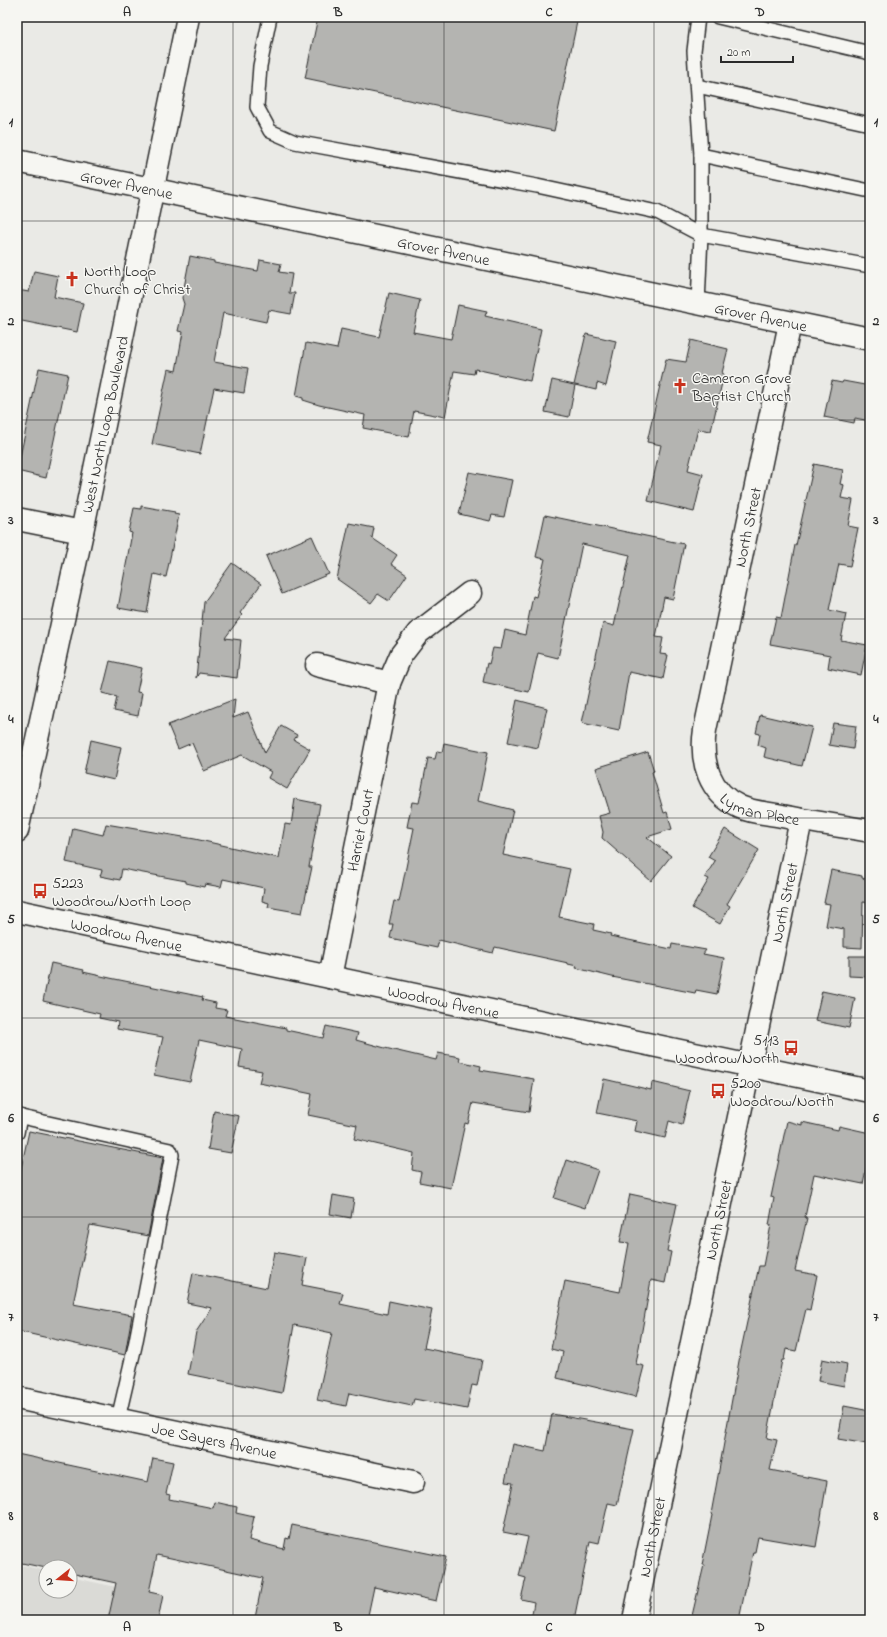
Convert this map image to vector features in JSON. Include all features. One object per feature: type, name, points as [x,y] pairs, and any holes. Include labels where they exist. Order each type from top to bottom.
[{"type":"street","name":"West North Loop Boulevard","points":[[17,831],[82,532],[188,17]]},
{"type":"street","name":"Grover Avenue","points":[[17,161],[153,188],[870,339]]},
{"type":"street","name":"North Street","points":[[705,730],[790,323]]},
{"type":"street","points":[[17,519],[82,532]]},
{"type":"street","name":"Harriet Court","points":[[330,977],[389,683],[401,655],[418,633],[470,593]]},
{"type":"street","points":[[316,665],[389,683]]},
{"type":"street","name":"Lyman Place","points":[[705,730],[703,744],[704,761],[709,775],[716,788],[727,799],[741,808],[800,820],[870,831]]},
{"type":"street","name":"North Street","points":[[634,1620],[800,820]]},
{"type":"street","name":"Woodrow Avenue","points":[[17,911],[870,1091]]},
{"type":"street","name":"Joe Sayers Avenue","points":[[17,1398],[413,1482]]},
{"type":"lane","points":[[270,17],[260,66],[257,107],[270,131],[295,142],[537,186],[657,212],[701,235],[870,266]]},
{"type":"lane","points":[[698,17],[694,51],[701,155],[701,235],[698,304]]},
{"type":"lane","points":[[718,17],[870,53]]},
{"type":"lane","points":[[697,86],[870,124]]},
{"type":"lane","points":[[701,155],[870,191]]},
{"type":"lane","points":[[17,1133],[19,1116],[170,1150],[172,1155],[135,1346],[118,1419]]},
{"type":"shaded area","points":[[17,1564],[38,1569],[38,1599],[78,1599],[78,1579],[116,1587],[110,1620],[17,1620]]},
{"type":"building","points":[[318,17],[578,17],[554,131],[305,78]]},
{"type":"building","points":[[190,256],[214,261],[214,263],[258,271],[260,260],[281,264],[279,272],[292,274],[289,293],[295,293],[291,314],[269,310],[266,322],[223,313],[214,362],[248,368],[244,393],[214,388],[200,454],[152,444],[168,369],[176,371],[183,332],[178,331],[184,304],[182,298]]},
{"type":"building","points":[[34,271],[58,276],[54,297],[83,303],[77,332],[17,320],[17,290],[29,292]]},
{"type":"building","points":[[389,293],[420,300],[413,332],[451,339],[458,305],[487,311],[485,316],[541,329],[530,381],[475,369],[474,374],[454,371],[445,417],[414,411],[409,437],[363,428],[365,415],[319,405],[296,396],[306,343],[337,349],[341,329],[379,337]]},
{"type":"building","points":[[586,334],[616,341],[606,386],[597,383],[596,390],[575,385],[569,417],[545,412],[552,380],[574,385]]},
{"type":"building","points":[[691,340],[728,349],[711,431],[698,429],[688,470],[703,474],[694,512],[648,501],[661,445],[647,442],[666,359],[686,362]]},
{"type":"building","points":[[39,368],[68,374],[46,478],[17,471]]},
{"type":"building","points":[[832,381],[842,383],[843,381],[870,386],[870,421],[855,418],[854,423],[824,417]]},
{"type":"building","points":[[814,464],[843,470],[840,484],[844,485],[841,498],[853,500],[848,526],[858,528],[850,566],[839,564],[829,610],[846,614],[841,640],[867,645],[861,675],[828,668],[830,655],[770,644],[776,617],[781,618],[795,545]]},
{"type":"building","points":[[469,472],[512,480],[504,517],[492,515],[490,521],[459,514]]},
{"type":"building","points":[[141,506],[175,512],[174,514],[179,515],[166,577],[154,574],[147,613],[118,608],[132,533],[129,532],[134,508],[141,509]]},
{"type":"building","points":[[545,515],[684,544],[673,599],[664,597],[656,637],[663,638],[660,654],[668,655],[663,679],[629,672],[619,731],[582,723],[603,623],[614,626],[630,555],[582,544],[558,658],[538,653],[529,692],[483,682],[487,663],[489,664],[493,648],[501,649],[505,630],[525,635],[533,596],[536,597],[545,559],[536,557]]},
{"type":"building","points":[[349,523],[374,528],[372,538],[397,555],[391,564],[407,575],[389,601],[378,594],[371,603],[337,579]]},
{"type":"building","points":[[312,536],[329,574],[282,594],[266,556]]},
{"type":"building","points":[[232,563],[261,584],[240,613],[242,615],[225,638],[241,640],[237,678],[199,673],[196,678],[204,602]]},
{"type":"building","points":[[110,661],[142,668],[137,692],[142,693],[138,716],[114,711],[117,697],[102,693]]},
{"type":"building","points":[[235,699],[233,718],[248,712],[265,753],[281,726],[297,735],[294,740],[310,749],[287,789],[268,778],[271,772],[242,755],[204,771],[192,743],[178,749],[168,725]]},
{"type":"building","points":[[517,700],[547,708],[538,748],[508,742]]},
{"type":"building","points":[[760,715],[812,727],[802,766],[764,757],[766,748],[758,745],[760,734],[756,733]]},
{"type":"building","points":[[833,723],[856,726],[853,749],[829,745]]},
{"type":"building","points":[[91,740],[121,747],[114,780],[84,773]]},
{"type":"building","points":[[444,743],[488,752],[478,801],[513,810],[503,855],[570,869],[559,917],[594,924],[593,930],[611,934],[610,936],[671,949],[672,944],[706,950],[703,954],[724,958],[717,994],[696,990],[695,993],[612,977],[576,968],[577,966],[568,963],[495,947],[493,953],[439,940],[437,948],[390,938],[393,924],[389,924],[394,901],[399,902],[414,828],[407,827],[412,802],[419,803],[428,758],[435,759],[437,751],[442,752]]},
{"type":"building","points":[[648,752],[654,771],[652,772],[664,813],[667,812],[672,829],[647,837],[671,856],[651,881],[602,838],[603,832],[599,816],[610,813],[596,768]]},
{"type":"building","points":[[295,799],[320,804],[309,867],[312,867],[302,913],[268,907],[269,903],[262,901],[264,888],[223,879],[221,887],[205,884],[204,887],[186,883],[186,881],[122,869],[120,880],[100,876],[102,870],[66,862],[73,828],[103,835],[106,824],[195,839],[279,858],[285,824],[291,825]]},
{"type":"building","points":[[725,829],[759,850],[727,904],[730,906],[720,924],[692,908],[709,879],[705,877],[715,861],[708,857]]},
{"type":"building","points":[[831,870],[862,876],[862,878],[870,880],[870,903],[863,902],[862,948],[844,947],[844,929],[826,926],[830,904],[824,903]]},
{"type":"building","points":[[849,956],[870,956],[870,977],[849,976]]},
{"type":"building","points":[[51,963],[84,970],[83,972],[203,997],[202,1000],[216,1003],[215,1008],[227,1010],[225,1016],[286,1028],[286,1030],[323,1038],[326,1026],[358,1033],[356,1040],[385,1048],[436,1060],[438,1053],[460,1057],[459,1061],[481,1066],[480,1070],[534,1079],[529,1112],[473,1103],[468,1124],[465,1123],[451,1188],[419,1182],[421,1172],[412,1170],[414,1153],[354,1139],[357,1125],[308,1115],[312,1094],[259,1083],[262,1071],[239,1067],[242,1049],[199,1040],[190,1082],[154,1075],[163,1037],[117,1029],[118,1022],[99,1018],[100,1014],[43,1001]]},
{"type":"building","points":[[822,991],[855,998],[849,1028],[815,1021]]},
{"type":"building","points":[[604,1079],[651,1090],[652,1082],[690,1091],[682,1125],[669,1121],[665,1138],[635,1131],[637,1121],[597,1113]]},
{"type":"building","points":[[214,1111],[239,1116],[231,1153],[208,1149]]},
{"type":"building","points":[[787,1121],[802,1125],[802,1122],[838,1130],[839,1126],[870,1133],[870,1149],[863,1184],[814,1174],[805,1217],[807,1218],[795,1271],[817,1275],[810,1310],[806,1309],[796,1351],[786,1349],[784,1360],[782,1360],[767,1438],[777,1440],[770,1470],[827,1481],[816,1547],[758,1537],[755,1552],[753,1552],[739,1620],[691,1620],[704,1565],[702,1565],[741,1350],[759,1266],[763,1266],[771,1225],[769,1225],[774,1198],[771,1197]]},
{"type":"building","points":[[29,1131],[163,1158],[148,1236],[90,1225],[73,1304],[132,1315],[125,1355],[17,1331],[17,1187]]},
{"type":"building","points":[[567,1160],[598,1170],[585,1208],[554,1198]]},
{"type":"building","points":[[630,1194],[677,1204],[667,1251],[671,1252],[665,1283],[651,1280],[636,1364],[644,1366],[636,1397],[557,1378],[563,1352],[551,1349],[565,1281],[620,1292],[629,1243],[620,1242]]},
{"type":"building","points":[[333,1195],[354,1199],[351,1218],[330,1214]]},
{"type":"building","points":[[274,1252],[307,1258],[302,1285],[343,1293],[340,1304],[387,1314],[389,1301],[432,1310],[424,1348],[482,1360],[477,1386],[472,1385],[467,1409],[414,1399],[412,1406],[349,1393],[346,1406],[317,1400],[332,1333],[294,1325],[282,1393],[188,1374],[196,1332],[212,1308],[187,1303],[193,1273],[267,1288]]},
{"type":"building","points":[[822,1359],[847,1364],[844,1386],[818,1381]]},
{"type":"building","points":[[844,1406],[870,1411],[870,1427],[867,1444],[838,1439]]},
{"type":"building","points":[[552,1414],[634,1429],[617,1505],[608,1503],[599,1543],[590,1541],[574,1620],[531,1620],[534,1602],[521,1599],[526,1578],[519,1576],[528,1537],[503,1532],[513,1483],[505,1482],[513,1444],[545,1451]]},
{"type":"building","points":[[17,1454],[148,1482],[153,1458],[173,1462],[166,1494],[170,1495],[169,1499],[213,1508],[215,1502],[237,1507],[236,1513],[254,1517],[249,1540],[284,1549],[286,1538],[289,1539],[292,1525],[446,1557],[436,1601],[374,1587],[367,1620],[265,1620],[255,1618],[263,1578],[157,1555],[149,1592],[163,1595],[158,1620],[108,1620],[116,1583],[78,1575],[78,1559],[38,1559],[38,1566],[17,1562]]},
{"type":"place","name":"North Loop Church of Christ","points":[[72,279]]},
{"type":"place","name":"Cameron Grove Baptist Church","points":[[680,386]]},
{"type":"place","name":"5223 Woodrow/North Loop","points":[[40,891]]},
{"type":"place","name":"5113 Woodrow/North","points":[[791,1048]]},
{"type":"place","name":"5200 Woodrow/North","points":[[718,1091]]}]
